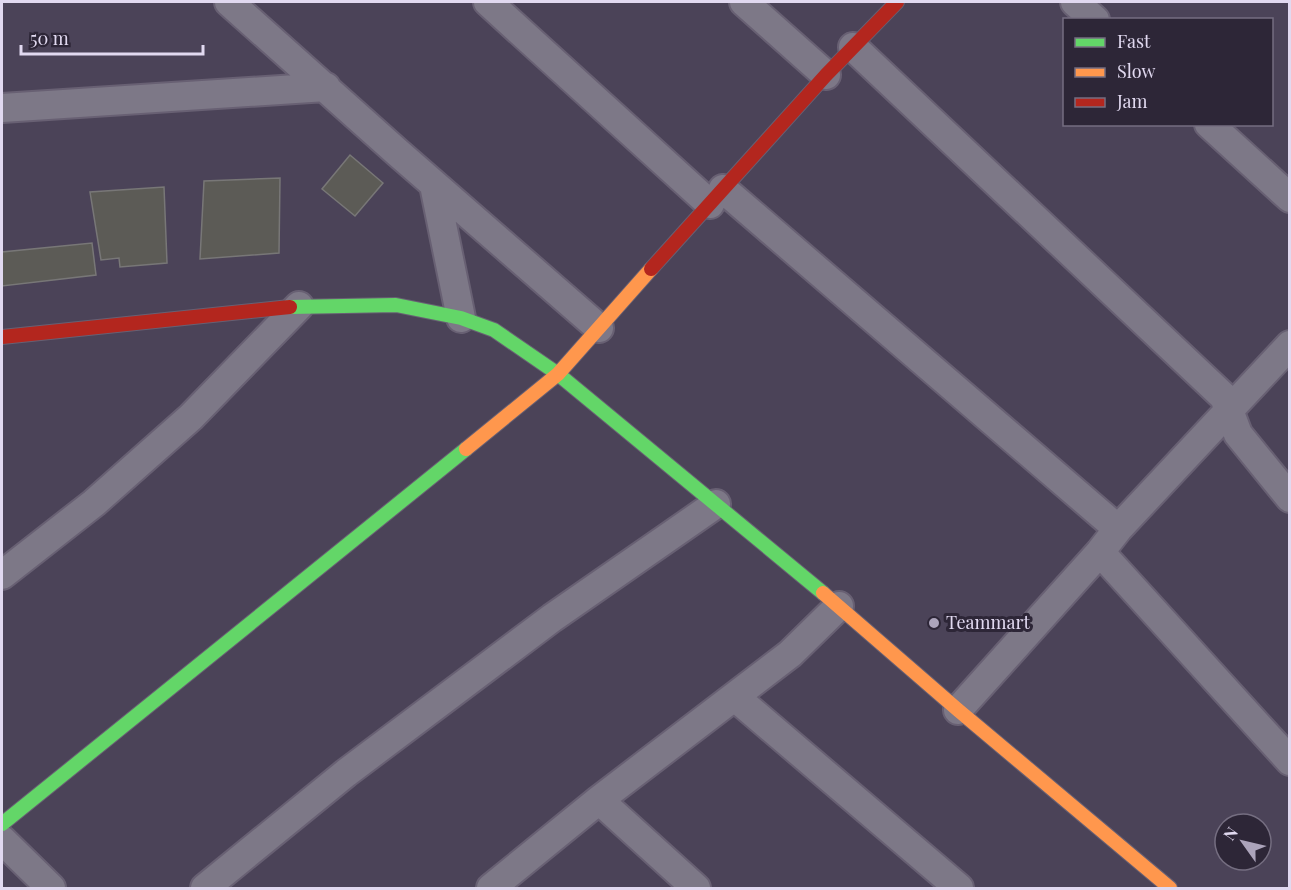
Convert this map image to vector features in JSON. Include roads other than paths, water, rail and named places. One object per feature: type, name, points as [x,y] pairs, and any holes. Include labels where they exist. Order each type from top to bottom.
[{"type":"street","points":[[230,2],[599,328]]},
{"type":"street","points":[[488,2],[717,196],[1118,529]]},
{"type":"street","points":[[744,2],[826,75]]},
{"type":"street","points":[[2,824],[558,374],[826,75],[897,2]]},
{"type":"street","points":[[1075,2],[1093,18]]},
{"type":"street","points":[[853,47],[1224,397],[1238,434],[1290,498]]},
{"type":"street","points":[[2,108],[326,87]]},
{"type":"street","points":[[1211,126],[1290,198]]},
{"type":"street","points":[[434,184],[461,318]]},
{"type":"street","points":[[2,337],[299,306],[396,305],[461,318],[494,330],[558,374],[716,504],[1170,888]]},
{"type":"street","points":[[2,575],[94,503],[191,417],[299,306]]},
{"type":"street","points":[[958,710],[1118,529],[1290,345]]},
{"type":"street","points":[[205,888],[346,773],[552,618],[716,504]]},
{"type":"street","points":[[1100,552],[1290,761]]},
{"type":"street","points":[[491,888],[599,800],[790,654],[839,606]]},
{"type":"street","points":[[735,697],[959,888]]},
{"type":"street","points":[[599,800],[696,888]]},
{"type":"street","points":[[2,840],[51,888]]},
{"type":"place","name":"Teammart","points":[[934,623]]}]
